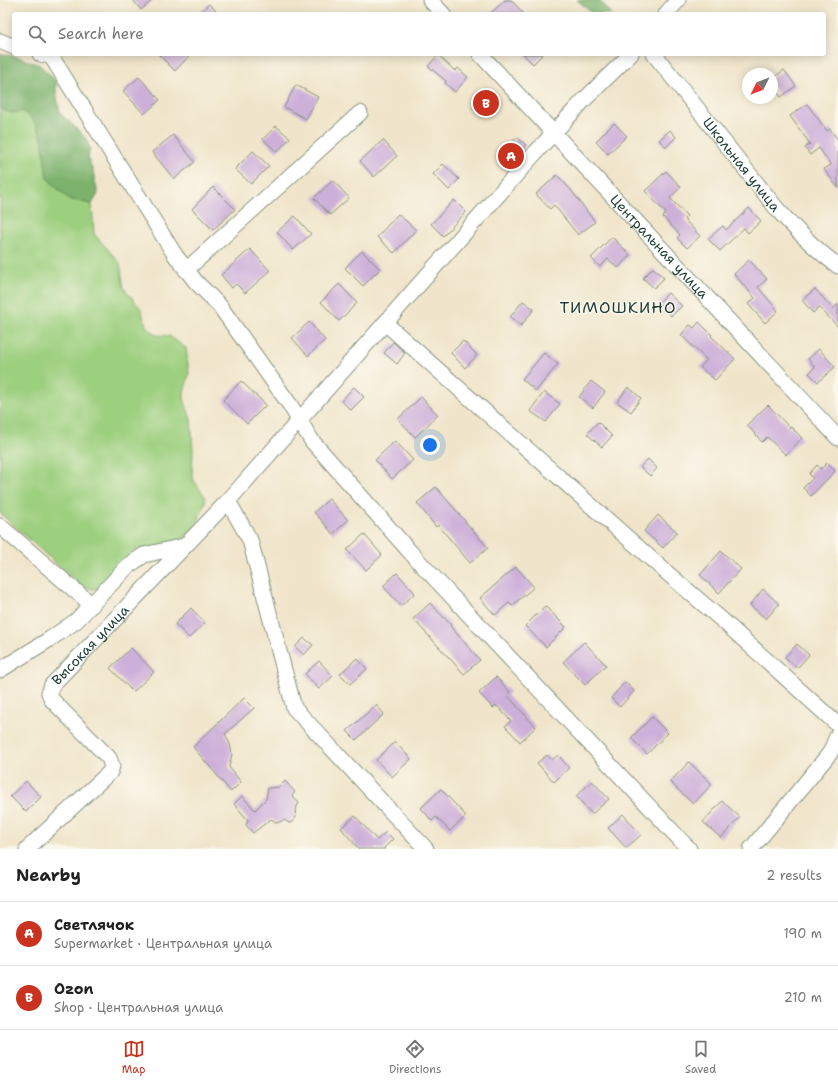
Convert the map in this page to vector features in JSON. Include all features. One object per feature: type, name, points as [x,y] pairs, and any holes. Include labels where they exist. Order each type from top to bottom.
[{"type":"street","points":[[430,0],[441,12]]},
{"type":"street","points":[[668,12],[678,0]]},
{"type":"street","points":[[0,41],[12,46]]},
{"type":"street","points":[[47,56],[175,255],[196,282],[219,305],[290,405],[312,442],[411,553],[689,849]]},
{"type":"street","name":"Центральная улица","points":[[482,56],[838,438]]},
{"type":"street","points":[[0,670],[76,621],[128,566],[144,555],[185,545],[228,501],[299,422],[554,132],[629,56]]},
{"type":"street","name":"Школьная улица","points":[[656,56],[777,209],[798,232],[838,266]]},
{"type":"street","points":[[186,270],[360,113]]},
{"type":"street","points":[[385,323],[722,620],[838,725]]},
{"type":"street","points":[[228,501],[250,540],[294,708],[426,849]]},
{"type":"street","points":[[0,526],[92,605]]},
{"type":"street","name":"Высокая улица","points":[[27,849],[110,772],[112,766],[109,758],[52,700],[49,693],[52,685],[185,545]]},
{"type":"street","points":[[751,849],[830,754],[838,734]]},
{"type":"green space","points":[[577,0],[599,0],[609,12],[591,12]]},
{"type":"green space","points":[[0,54],[17,57],[40,65],[56,81],[56,92],[60,113],[85,137],[90,148],[88,158],[93,171],[98,194],[92,204],[69,199],[47,178],[42,137],[32,118],[23,111],[12,113],[0,109]]},
{"type":"green space","points":[[0,109],[12,113],[23,111],[32,118],[42,137],[47,178],[69,199],[92,204],[94,234],[120,263],[124,288],[141,309],[146,326],[156,335],[169,336],[186,348],[189,374],[184,392],[184,399],[191,419],[193,451],[192,474],[194,481],[205,497],[205,503],[198,521],[182,540],[164,548],[137,549],[114,568],[106,585],[99,589],[81,586],[0,513]]},
{"type":"building","points":[[133,0],[153,0],[141,10]]},
{"type":"building","points":[[505,0],[511,0],[522,12],[492,12]]},
{"type":"building","points":[[209,4],[217,12],[200,12]]},
{"type":"building","points":[[160,56],[189,56],[175,71]]},
{"type":"building","points":[[437,56],[439,56],[455,71],[458,68],[468,77],[455,92],[445,83],[446,81],[428,66]]},
{"type":"building","points":[[525,56],[541,56],[533,64]]},
{"type":"building","points":[[784,70],[796,86],[781,97],[778,93],[778,74]]},
{"type":"building","points":[[139,77],[160,100],[144,114],[123,91]]},
{"type":"building","points":[[296,85],[318,97],[306,119],[284,107]]},
{"type":"building","points":[[482,93],[493,102],[481,115],[473,108],[477,104],[474,101]]},
{"type":"building","points":[[807,104],[827,131],[830,129],[838,140],[838,188],[824,169],[831,165],[819,148],[810,155],[805,148],[810,144],[790,116]]},
{"type":"building","points":[[614,123],[627,136],[608,154],[596,141]]},
{"type":"building","points":[[276,126],[290,138],[277,152],[263,139]]},
{"type":"building","points":[[670,130],[676,137],[666,147],[659,140]]},
{"type":"building","points":[[173,135],[195,162],[174,179],[152,152]]},
{"type":"building","points":[[517,137],[526,145],[508,166],[498,158]]},
{"type":"building","points":[[383,140],[397,156],[374,177],[360,161]]},
{"type":"building","points":[[253,151],[269,166],[251,184],[235,169]]},
{"type":"building","points":[[443,164],[459,179],[449,190],[433,174]]},
{"type":"building","points":[[666,171],[681,187],[670,198],[687,216],[684,219],[700,236],[687,248],[677,238],[680,235],[663,217],[666,213],[645,191]]},
{"type":"building","points":[[557,175],[571,190],[595,222],[578,235],[554,205],[550,209],[536,194]]},
{"type":"building","points":[[333,180],[349,198],[330,215],[314,198]]},
{"type":"building","points":[[213,187],[235,209],[213,230],[192,209]]},
{"type":"building","points":[[454,200],[466,212],[443,236],[431,224]]},
{"type":"building","points":[[749,208],[761,221],[748,233],[744,228],[720,251],[708,239],[723,226],[726,230]]},
{"type":"building","points":[[398,214],[416,230],[394,253],[377,237]]},
{"type":"building","points":[[295,216],[311,234],[293,250],[277,232]]},
{"type":"building","points":[[612,237],[630,255],[618,268],[608,259],[600,267],[591,258]]},
{"type":"building","points":[[250,249],[270,271],[245,293],[236,284],[232,288],[221,275]]},
{"type":"building","points":[[362,251],[380,269],[363,286],[345,268]]},
{"type":"building","points":[[749,260],[767,279],[758,287],[778,311],[765,323],[748,304],[755,298],[734,274]]},
{"type":"building","points":[[653,268],[664,278],[654,288],[643,278]]},
{"type":"building","points":[[339,284],[357,303],[339,321],[321,302]]},
{"type":"building","points":[[815,289],[833,309],[838,304],[838,327],[819,307],[813,313],[802,300]]},
{"type":"building","points":[[668,293],[682,306],[671,316],[658,303]]},
{"type":"building","points":[[523,301],[534,309],[521,326],[510,317]]},
{"type":"building","points":[[309,322],[325,340],[308,356],[292,338]]},
{"type":"building","points":[[699,322],[735,359],[715,380],[700,367],[707,360],[681,335],[690,325],[694,328]]},
{"type":"building","points":[[463,341],[477,355],[465,368],[451,353]]},
{"type":"building","points":[[393,342],[405,353],[397,364],[384,353]]},
{"type":"building","points":[[819,349],[835,367],[818,382],[809,373],[815,367],[808,359]]},
{"type":"building","points":[[544,353],[558,364],[536,391],[522,379]]},
{"type":"building","points":[[241,381],[266,405],[247,424],[223,400]]},
{"type":"building","points":[[591,381],[605,392],[593,408],[579,397]]},
{"type":"building","points":[[354,387],[364,397],[351,410],[341,401]]},
{"type":"building","points":[[628,387],[641,398],[631,412],[617,402]]},
{"type":"building","points":[[544,392],[560,404],[546,422],[530,411]]},
{"type":"building","points":[[421,397],[438,415],[415,437],[398,419]]},
{"type":"building","points":[[768,405],[802,438],[786,455],[767,437],[762,442],[747,425]]},
{"type":"building","points":[[598,422],[612,436],[602,447],[587,434]]},
{"type":"building","points":[[395,441],[413,460],[392,479],[375,460]]},
{"type":"building","points":[[648,459],[657,468],[650,476],[640,467]]},
{"type":"building","points":[[827,463],[835,471],[811,496],[803,488],[813,478],[809,474],[817,465],[821,469]]},
{"type":"building","points":[[436,487],[488,548],[470,563],[438,525],[436,527],[417,503]]},
{"type":"building","points":[[329,499],[348,520],[333,534],[314,512]]},
{"type":"building","points":[[658,515],[677,532],[663,548],[644,531]]},
{"type":"building","points":[[364,534],[382,555],[366,570],[347,550]]},
{"type":"building","points":[[721,551],[741,569],[719,593],[700,575]]},
{"type":"building","points":[[516,567],[534,587],[512,606],[509,603],[495,615],[480,598]]},
{"type":"building","points":[[397,573],[415,593],[401,606],[383,586]]},
{"type":"building","points":[[763,589],[779,604],[766,619],[750,605]]},
{"type":"building","points":[[430,603],[451,625],[450,626],[480,660],[464,674],[413,619]]},
{"type":"building","points":[[545,606],[566,627],[546,647],[525,626]]},
{"type":"building","points":[[191,608],[205,623],[189,638],[175,624]]},
{"type":"building","points":[[304,638],[313,645],[304,655],[295,647]]},
{"type":"building","points":[[584,642],[606,665],[585,685],[563,662]]},
{"type":"building","points":[[797,644],[809,655],[797,668],[785,657]]},
{"type":"building","points":[[131,648],[154,672],[133,692],[110,668]]},
{"type":"building","points":[[357,658],[367,669],[350,684],[340,674]]},
{"type":"building","points":[[319,661],[333,676],[319,689],[305,674]]},
{"type":"building","points":[[496,677],[510,692],[507,695],[536,727],[520,742],[505,726],[511,721],[496,705],[493,708],[479,693]]},
{"type":"building","points":[[625,682],[634,691],[620,707],[611,698]]},
{"type":"building","points":[[244,698],[254,708],[225,734],[230,744],[232,754],[229,767],[241,782],[231,792],[193,747]]},
{"type":"building","points":[[376,705],[384,714],[356,740],[347,731]]},
{"type":"building","points":[[652,717],[668,733],[647,754],[631,738]]},
{"type":"building","points":[[395,742],[411,759],[392,777],[376,760]]},
{"type":"building","points":[[547,755],[552,760],[558,755],[569,768],[554,782],[537,763]]},
{"type":"building","points":[[689,762],[712,784],[693,804],[670,782]]},
{"type":"building","points":[[26,781],[41,797],[26,812],[10,796]]},
{"type":"building","points":[[285,781],[295,792],[292,796],[299,803],[295,810],[296,817],[293,822],[289,823],[284,820],[277,823],[271,819],[253,833],[246,825],[248,820],[234,804],[242,796],[255,810],[266,799],[268,788],[279,787]]},
{"type":"building","points":[[592,781],[609,799],[592,814],[576,796]]},
{"type":"building","points":[[441,789],[466,816],[450,831],[436,817],[432,821],[421,808]]},
{"type":"building","points":[[722,801],[740,817],[721,838],[703,822]]},
{"type":"building","points":[[623,814],[641,835],[626,848],[608,828]]},
{"type":"building","points":[[355,816],[377,840],[386,832],[393,839],[384,848],[385,849],[359,849],[341,828]]},
{"type":"place","name":"Ozon","points":[[486,103]]},
{"type":"place","name":"Светлячок","points":[[511,156]]},
{"type":"district","name":"ТИМОШКИНО","points":[[618,307]]}]
